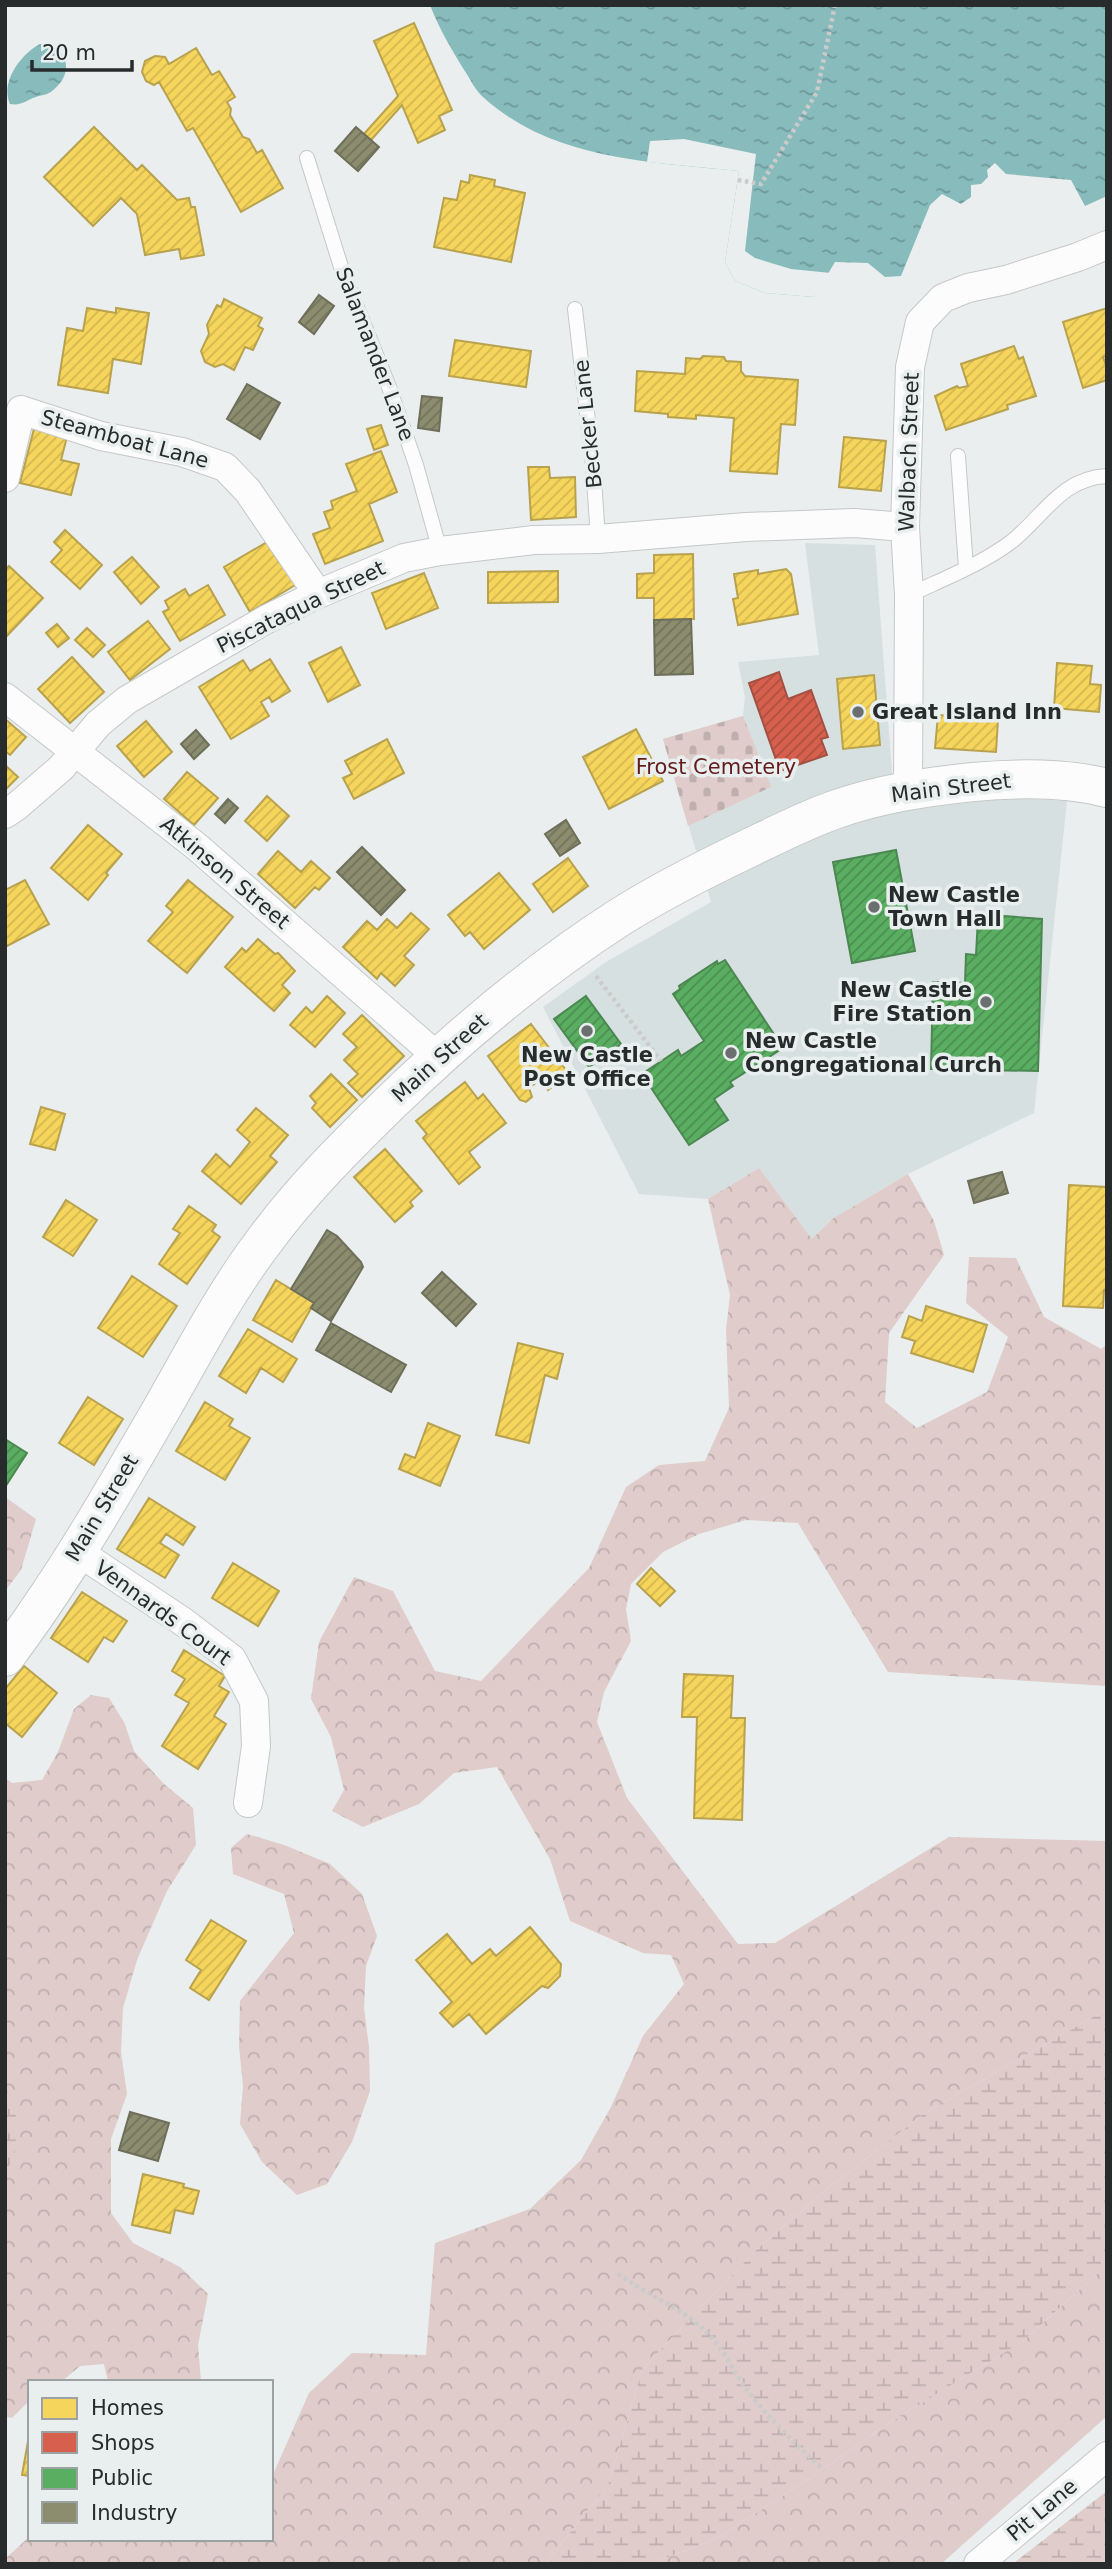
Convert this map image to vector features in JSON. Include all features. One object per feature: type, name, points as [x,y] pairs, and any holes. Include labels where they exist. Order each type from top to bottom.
[{"type":"main road","name":"Main Street","points":[[5,1657],[32,1621],[77,1551],[216,1313],[261,1245],[321,1171],[438,1056],[507,999],[640,905],[709,867],[836,809],[908,789],[1026,779],[1107,788]]},
{"type":"street","name":"Walbach Street","points":[[908,789],[909,595],[905,527],[910,366],[920,322],[943,298],[968,288],[1006,280],[1078,257],[1107,245]]},
{"type":"street","name":"Steamboat Lane","points":[[5,478],[21,410],[101,436],[182,452],[216,463],[225,467],[248,491],[318,594]]},
{"type":"street","name":"Piscataqua Street","points":[[5,814],[61,768],[98,724],[127,699],[217,647],[318,594],[404,558],[534,540],[598,539],[746,527],[854,523],[905,527]]},
{"type":"street","name":"Atkinson Street","points":[[5,697],[196,846],[438,1056]]},
{"type":"street","name":"Vennards Court","points":[[77,1551],[182,1621],[232,1659],[254,1701],[256,1746],[248,1803]]},
{"type":"street","name":"Pit Lane","points":[[978,2564],[1107,2456]]},
{"type":"lane","name":"Salamander Lane","points":[[307,158],[342,270],[389,387],[416,465],[440,551]]},
{"type":"lane","name":"Becker Lane","points":[[575,309],[593,464],[598,539]]},
{"type":"lane","points":[[958,456],[966,568]]},
{"type":"lane","points":[[909,595],[966,568],[1011,541],[1043,509],[1088,477],[1107,476]]},
{"type":"path","points":[[738,180],[761,184],[817,92],[835,5]]},
{"type":"path","points":[[593,972],[661,1061]]},
{"type":"path","points":[[618,2274],[659,2297],[695,2323],[715,2342],[742,2384],[798,2446],[824,2470]]},
{"type":"shaded area","points":[[805,543],[875,545],[895,812],[1004,798],[1067,801],[1034,1113],[908,1174],[832,1219],[812,1239],[759,1168],[708,1199],[639,1194],[543,1007],[606,962],[711,902],[663,739],[743,716],[745,697],[738,662],[819,655]]},
{"type":"green space","name":"Frost Cemetery","points":[[743,716],[771,787],[688,826],[663,739]]},
{"type":"green space","points":[[759,1168],[812,1239],[832,1219],[908,1174],[934,1221],[944,1255],[889,1333],[885,1402],[917,1428],[987,1392],[1008,1337],[966,1303],[969,1257],[1016,1258],[1044,1317],[1101,1349],[1107,1344],[1107,1686],[888,1672],[798,1523],[746,1520],[699,1534],[663,1552],[631,1584],[626,1609],[631,1641],[604,1692],[597,1722],[627,1798],[738,1944],[775,1943],[949,1837],[1107,1841],[1107,2009],[926,2112],[826,2190],[757,2249],[643,2368],[608,2485],[545,2564],[5,2564],[5,2559],[28,2538],[28,2541],[273,2541],[273,2474],[309,2393],[352,2353],[426,2355],[435,2243],[530,2209],[581,2160],[611,2107],[643,2036],[684,1984],[671,1955],[643,1953],[570,1921],[550,1859],[497,1767],[454,1773],[419,1804],[363,1827],[332,1811],[344,1790],[331,1737],[311,1699],[319,1642],[354,1577],[393,1591],[435,1671],[481,1681],[589,1568],[626,1487],[659,1465],[705,1461],[729,1408],[726,1330],[730,1295],[708,1199]]},
{"type":"green space","points":[[5,1497],[36,1519],[21,1570],[5,1591]]},
{"type":"green space","points":[[91,1695],[109,1698],[124,1722],[134,1751],[163,1783],[193,1808],[196,1845],[167,1891],[137,1960],[123,2008],[121,2052],[127,2094],[111,2139],[111,2213],[133,2243],[180,2267],[208,2294],[198,2345],[201,2380],[108,2380],[104,2364],[80,2366],[63,2380],[28,2380],[28,2402],[12,2418],[5,2416],[5,1778],[12,1783],[42,1780],[58,1752],[74,1709]]},
{"type":"green space","points":[[247,1834],[284,1845],[330,1864],[362,1894],[377,1936],[366,1966],[364,2008],[369,2047],[370,2091],[352,2142],[327,2184],[297,2195],[262,2162],[240,2124],[243,2086],[239,2046],[240,2001],[294,1933],[284,1894],[233,1874],[231,1848]]},
{"type":"green space","points":[[1107,2009],[1107,2265],[1023,2341],[886,2425],[716,2539],[649,2564],[545,2564],[608,2485],[643,2368],[757,2249],[826,2190],[926,2112]]},
{"type":"green space","points":[[5,2086],[15,2110],[18,2131],[5,2176]]},
{"type":"green space","points":[[1107,2265],[1107,2416],[941,2564],[649,2564],[716,2539],[886,2425],[1023,2341]]},
{"type":"green space","points":[[1107,2491],[1107,2564],[1014,2564],[1015,2562]]},
{"type":"water","points":[[430,5],[1107,5],[1107,196],[1085,206],[1071,180],[1006,174],[995,163],[987,170],[988,177],[981,184],[971,185],[971,197],[961,204],[942,194],[930,205],[901,276],[885,277],[868,263],[835,262],[814,297],[765,293],[735,281],[725,262],[739,171],[672,165],[604,154],[571,146],[510,118],[479,93],[447,41]]},
{"type":"water","points":[[40,44],[50,46],[63,55],[66,69],[64,77],[49,93],[10,104],[8,87],[14,70],[26,54]]},
{"type":"pier","points":[[684,139],[756,154],[745,251],[755,258],[791,269],[831,273],[814,297],[765,293],[735,281],[725,262],[739,171],[647,162],[650,141]]},
{"type":"building: Homes","points":[[414,23],[452,110],[439,116],[445,130],[418,143],[402,105],[371,140],[364,134],[398,96],[374,41]]},
{"type":"building: Homes","points":[[196,48],[212,75],[219,71],[235,97],[227,102],[231,109],[230,115],[243,137],[249,139],[257,153],[262,150],[283,188],[241,212],[193,128],[187,131],[159,82],[154,85],[146,81],[142,72],[145,61],[155,56],[165,57],[169,64]]},
{"type":"building: Homes","points":[[94,127],[137,170],[142,165],[177,200],[189,198],[191,207],[195,207],[204,255],[181,259],[179,249],[145,255],[137,214],[121,198],[93,226],[44,177]]},
{"type":"building: Homes","points":[[470,175],[495,180],[494,186],[525,193],[511,262],[434,247],[444,198],[457,200],[461,181],[469,183]]},
{"type":"building: Homes","points":[[224,299],[262,318],[258,326],[263,329],[253,350],[245,347],[234,370],[223,364],[215,367],[205,362],[201,351],[209,334],[207,325],[217,305],[221,307]]},
{"type":"building: Homes","points":[[87,308],[116,313],[116,308],[149,313],[141,364],[113,359],[108,393],[58,385],[67,328],[83,331]]},
{"type":"building: Homes","points":[[1107,308],[1107,356],[1103,357],[1107,380],[1083,388],[1063,322]]},
{"type":"building: Homes","points":[[455,340],[531,351],[526,387],[449,376]]},
{"type":"building: Homes","points":[[1014,346],[1019,359],[1023,357],[1036,396],[1007,405],[1008,409],[946,430],[935,396],[957,386],[968,386],[961,364]]},
{"type":"building: Homes","points":[[703,356],[724,357],[726,361],[741,362],[741,371],[745,376],[798,380],[795,425],[781,424],[777,474],[730,471],[734,418],[696,415],[696,419],[635,411],[637,371],[685,374],[686,358],[700,359]]},
{"type":"building: Homes","points":[[35,425],[68,433],[61,460],[79,464],[71,495],[20,483]]},
{"type":"building: Homes","points":[[381,425],[388,445],[374,450],[367,429]]},
{"type":"building: Homes","points":[[844,437],[886,441],[881,491],[839,487]]},
{"type":"building: Homes","points":[[381,451],[397,492],[369,504],[383,541],[325,564],[313,534],[330,528],[324,512],[333,509],[331,501],[357,491],[346,464]]},
{"type":"building: Homes","points":[[528,467],[549,467],[550,478],[575,477],[576,517],[531,520]]},
{"type":"building: Homes","points":[[65,530],[102,565],[80,589],[51,562],[62,550],[54,542]]},
{"type":"building: Homes","points":[[267,542],[279,562],[283,559],[297,584],[250,612],[224,567]]},
{"type":"building: Homes","points":[[693,554],[694,619],[654,620],[654,598],[637,598],[637,574],[654,573],[654,555]]},
{"type":"building: Homes","points":[[132,557],[159,587],[141,604],[114,572]]},
{"type":"building: Homes","points":[[9,566],[43,598],[5,638],[5,570]]},
{"type":"building: Homes","points":[[786,569],[791,574],[798,614],[738,625],[733,599],[738,598],[734,574],[758,570],[758,574]]},
{"type":"building: Homes","points":[[558,571],[558,602],[488,603],[488,572]]},
{"type":"building: Homes","points":[[424,573],[438,608],[386,629],[372,593]]},
{"type":"building: Homes","points":[[208,585],[225,615],[180,641],[163,612],[169,609],[165,601],[185,589],[189,596]]},
{"type":"building: Homes","points":[[148,621],[170,649],[130,680],[108,652]]},
{"type":"building: Homes","points":[[57,624],[69,638],[58,647],[46,633]]},
{"type":"building: Homes","points":[[87,628],[105,645],[93,657],[75,640]]},
{"type":"building: Homes","points":[[341,647],[360,685],[328,702],[309,663]]},
{"type":"building: Homes","points":[[72,657],[104,692],[70,723],[38,689]]},
{"type":"building: Homes","points":[[270,659],[290,691],[272,702],[269,697],[261,702],[269,716],[231,739],[199,687],[243,660],[250,671]]},
{"type":"building: Homes","points":[[1057,663],[1092,666],[1090,684],[1101,685],[1099,712],[1054,708]]},
{"type":"building: Homes","name":"Great Island Inn","points":[[874,675],[880,745],[843,749],[837,679]]},
{"type":"building: Homes","points":[[938,715],[998,719],[996,752],[935,748]]},
{"type":"building: Homes","points":[[5,719],[26,737],[10,755],[5,751]]},
{"type":"building: Homes","points":[[146,721],[172,752],[144,777],[117,746]]},
{"type":"building: Homes","points":[[636,729],[663,781],[609,809],[583,757]]},
{"type":"building: Homes","points":[[387,739],[404,773],[354,799],[343,778],[352,774],[345,761]]},
{"type":"building: Homes","points":[[5,765],[18,777],[5,790]]},
{"type":"building: Homes","points":[[187,772],[218,798],[194,825],[164,799]]},
{"type":"building: Homes","points":[[267,796],[289,816],[267,841],[245,821]]},
{"type":"building: Homes","points":[[88,825],[122,854],[88,900],[51,868]]},
{"type":"building: Homes","points":[[278,851],[301,872],[311,861],[330,878],[319,890],[315,887],[295,908],[258,874]]},
{"type":"building: Homes","points":[[568,858],[588,886],[553,912],[533,884]]},
{"type":"building: Homes","points":[[499,873],[530,910],[484,949],[470,932],[465,936],[448,915]]},
{"type":"building: Homes","points":[[25,880],[49,924],[5,947],[5,890]]},
{"type":"building: Homes","points":[[188,880],[233,917],[187,973],[148,941],[173,912],[166,906]]},
{"type":"building: Homes","points":[[411,913],[429,929],[404,956],[414,965],[395,986],[381,973],[377,979],[343,947],[367,921],[377,930],[387,919],[397,928]]},
{"type":"building: Homes","points":[[258,939],[275,954],[278,953],[295,971],[282,985],[290,993],[274,1011],[225,967],[242,948],[246,952]]},
{"type":"building: Homes","points":[[327,996],[345,1013],[315,1047],[290,1025],[306,1007],[312,1013]]},
{"type":"building: Homes","points":[[362,1015],[404,1056],[362,1097],[348,1083],[358,1074],[344,1060],[357,1047],[343,1034]]},
{"type":"building: Homes","points":[[531,1024],[569,1074],[548,1090],[541,1079],[529,1088],[532,1097],[526,1102],[520,1100],[488,1056]]},
{"type":"building: Homes","points":[[331,1074],[357,1100],[330,1127],[312,1108],[316,1103],[310,1096]]},
{"type":"building: Homes","points":[[465,1082],[478,1099],[483,1094],[506,1123],[469,1152],[480,1167],[459,1184],[423,1138],[427,1134],[416,1121]]},
{"type":"building: Homes","points":[[41,1107],[65,1114],[55,1150],[30,1144]]},
{"type":"building: Homes","points":[[256,1108],[288,1135],[270,1156],[277,1162],[241,1204],[202,1171],[216,1154],[230,1167],[250,1142],[237,1130]]},
{"type":"building: Homes","points":[[385,1149],[422,1191],[410,1202],[413,1206],[395,1222],[354,1177]]},
{"type":"building: Homes","points":[[1069,1185],[1107,1187],[1107,1290],[1104,1290],[1103,1308],[1063,1306]]},
{"type":"building: Homes","points":[[66,1200],[97,1220],[73,1256],[43,1237]]},
{"type":"building: Homes","points":[[189,1206],[216,1225],[212,1231],[220,1237],[187,1284],[159,1264],[180,1233],[173,1229]]},
{"type":"building: Homes","points":[[132,1276],[177,1306],[143,1357],[98,1328]]},
{"type":"building: Homes","points":[[276,1280],[314,1303],[292,1342],[253,1320]]},
{"type":"building: Homes","points":[[926,1306],[987,1325],[973,1372],[911,1353],[915,1341],[902,1337],[909,1316],[922,1321]]},
{"type":"building: Homes","points":[[248,1329],[297,1359],[283,1382],[261,1368],[246,1393],[219,1376]]},
{"type":"building: Homes","points":[[518,1343],[563,1354],[557,1379],[545,1375],[529,1443],[496,1435]]},
{"type":"building: Homes","points":[[88,1397],[123,1419],[94,1465],[59,1443]]},
{"type":"building: Homes","points":[[205,1402],[233,1419],[229,1426],[250,1438],[225,1480],[176,1451]]},
{"type":"building: Homes","points":[[428,1423],[460,1436],[440,1486],[399,1469],[405,1454],[415,1458]]},
{"type":"building: Homes","points":[[149,1498],[195,1527],[183,1545],[166,1534],[160,1543],[179,1555],[165,1578],[117,1549]]},
{"type":"building: Homes","points":[[233,1563],[279,1591],[258,1626],[212,1598]]},
{"type":"building: Homes","points":[[651,1568],[675,1591],[660,1606],[637,1584]]},
{"type":"building: Homes","points":[[82,1592],[127,1621],[113,1642],[104,1637],[88,1662],[51,1638]]},
{"type":"building: Homes","points":[[184,1650],[225,1676],[219,1686],[229,1692],[214,1716],[226,1724],[198,1769],[162,1746],[189,1703],[175,1695],[185,1679],[172,1671]]},
{"type":"building: Homes","points":[[24,1666],[57,1693],[22,1737],[5,1723],[5,1689]]},
{"type":"building: Homes","points":[[684,1674],[733,1676],[731,1718],[745,1718],[742,1820],[694,1818],[697,1717],[682,1717]]},
{"type":"building: Homes","points":[[211,1920],[246,1941],[209,2000],[190,1988],[201,1970],[186,1960]]},
{"type":"building: Homes","points":[[530,1927],[561,1964],[560,1976],[548,1988],[542,1986],[486,2034],[469,2014],[453,2027],[440,2013],[452,2002],[416,1960],[447,1934],[472,1964],[490,1949],[496,1956]]},
{"type":"building: Homes","points":[[143,2174],[184,2184],[183,2187],[199,2191],[193,2214],[175,2210],[170,2233],[132,2225]]},
{"type":"building: Homes","points":[[28,2441],[28,2476],[22,2475]]},
{"type":"building: Shops","points":[[779,672],[788,699],[811,690],[828,737],[821,739],[827,755],[780,771],[749,683]]},
{"type":"building: Public","name":"New Castle Town Hall","points":[[896,850],[915,951],[852,963],[833,862]]},
{"type":"building: Public","name":"New Castle Fire Station","points":[[1004,916],[1042,919],[1038,1071],[931,1069],[933,982],[965,983],[966,954],[976,955],[978,918],[1002,919]]},
{"type":"building: Public","name":"New Castle Congregational Curch","points":[[725,960],[783,1048],[730,1082],[733,1086],[714,1099],[728,1120],[689,1145],[642,1074],[678,1050],[681,1056],[704,1041],[673,994],[680,989],[679,986],[717,961],[718,964]]},
{"type":"building: Public","name":"New Castle Post Office","points":[[586,996],[621,1044],[589,1067],[554,1019]]},
{"type":"building: Public","points":[[5,1439],[27,1453],[5,1487]]},
{"type":"building: Industry","points":[[356,127],[379,147],[358,171],[335,151]]},
{"type":"building: Industry","points":[[319,295],[334,306],[314,334],[299,322]]},
{"type":"building: Industry","points":[[247,384],[280,403],[260,439],[227,419]]},
{"type":"building: Industry","points":[[422,396],[442,398],[439,431],[418,428]]},
{"type":"building: Industry","points":[[691,619],[693,674],[655,675],[654,620]]},
{"type":"building: Industry","points":[[196,730],[209,745],[194,759],[181,744]]},
{"type":"building: Industry","points":[[228,799],[238,808],[225,823],[215,814]]},
{"type":"building: Industry","points":[[566,820],[580,843],[560,856],[545,834]]},
{"type":"building: Industry","points":[[362,847],[405,890],[381,915],[337,872]]},
{"type":"building: Industry","points":[[1002,1172],[1008,1193],[974,1203],[968,1181]]},
{"type":"building: Industry","points":[[327,1230],[337,1236],[363,1267],[331,1321],[311,1308],[314,1303],[291,1289]]},
{"type":"building: Industry","points":[[442,1272],[476,1304],[456,1326],[422,1293]]},
{"type":"building: Industry","points":[[331,1323],[406,1365],[391,1392],[316,1350]]},
{"type":"building: Industry","points":[[130,2112],[169,2123],[158,2161],[119,2150]]},
{"type":"place","name":"Great Island Inn","points":[[858,712]]},
{"type":"place","name":"New Castle Town Hall","points":[[874,907]]},
{"type":"place","name":"New Castle Fire Station","points":[[986,1002]]},
{"type":"place","name":"New Castle Post Office","points":[[587,1031]]},
{"type":"place","name":"New Castle Congregational Curch","points":[[731,1053]]}]
